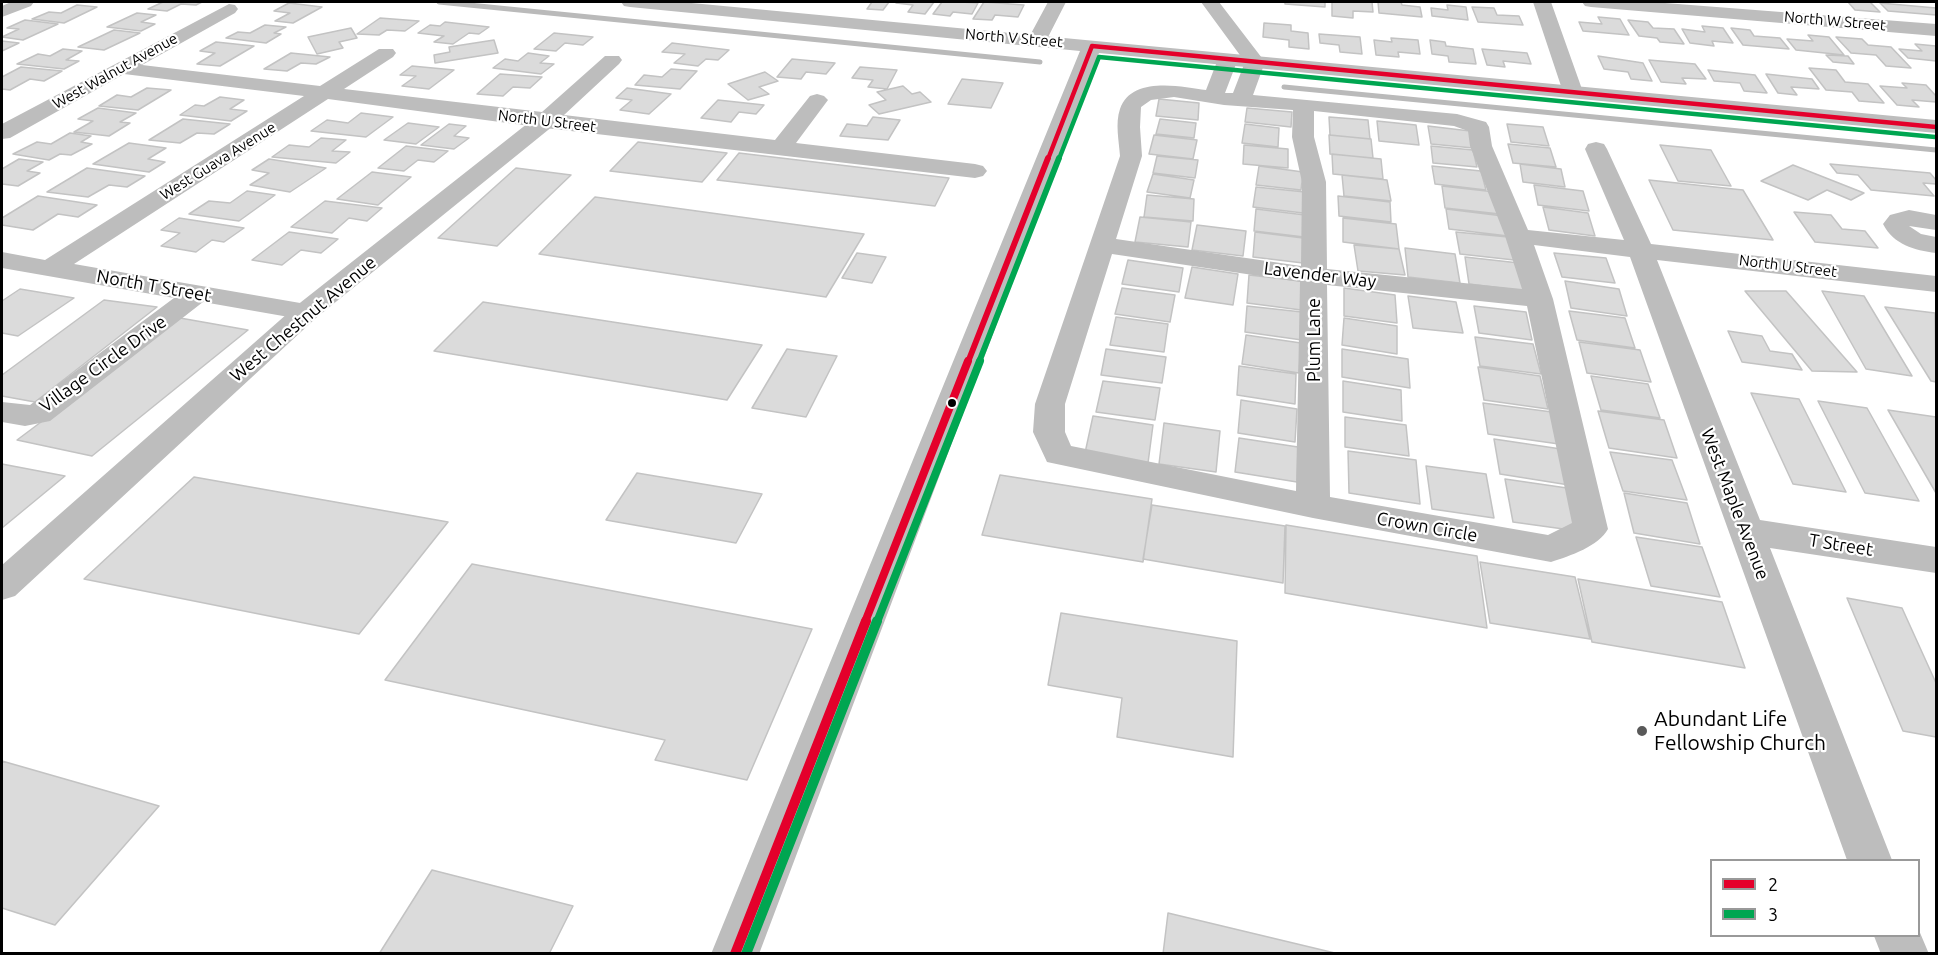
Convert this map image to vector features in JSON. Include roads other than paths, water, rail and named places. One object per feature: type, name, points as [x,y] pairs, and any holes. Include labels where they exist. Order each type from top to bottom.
[{"type":"street","points":[[2,12],[25,2]]},
{"type":"street","name":"North V Street","points":[[630,2],[676,4],[1936,127]]},
{"type":"street","points":[[1037,41],[1057,2]]},
{"type":"street","points":[[1210,2],[1255,62],[1241,100]]},
{"type":"street","points":[[1542,2],[1573,92]]},
{"type":"street","name":"North W Street","points":[[1591,2],[1936,30]]},
{"type":"street","name":"West Walnut Avenue","points":[[2,133],[229,9]]},
{"type":"street","points":[[735,954],[1092,46]]},
{"type":"street","name":"West Guava Avenue","points":[[50,268],[386,53]]},
{"type":"street","points":[[1213,97],[1228,59]]},
{"type":"street","name":"West Chestnut Avenue","points":[[8,573],[306,312],[545,121],[612,60]]},
{"type":"street","name":"North U Street","points":[[120,68],[975,171]]},
{"type":"street","name":"Crown Circle","points":[[1174,91],[1213,97],[1457,120],[1478,127],[1481,146],[1518,236],[1539,299],[1591,529],[1551,549],[1313,506],[1058,454],[1049,432],[1050,404],[1131,156],[1128,114],[1132,102],[1142,94],[1152,92],[1174,91]]},
{"type":"street","points":[[781,148],[817,100]]},
{"type":"street","name":"Plum Lane","points":[[1304,104],[1303,137],[1314,182],[1313,506]]},
{"type":"street","name":"West Maple Avenue","points":[[1596,149],[1640,248],[1869,859]]},
{"type":"street","points":[[1936,223],[1903,218],[1895,224],[1909,237],[1936,245]]},
{"type":"street","name":"North U Street","points":[[1518,236],[1640,248],[1936,284]]},
{"type":"street","name":"Lavender Way","points":[[1102,245],[1314,276],[1539,299]]},
{"type":"street","name":"North T Street","points":[[2,260],[306,312]]},
{"type":"street","name":"Village Circle Drive","points":[[2,412],[25,416],[39,414],[198,294]]},
{"type":"street","name":"T Street","points":[[1745,531],[1936,560]]},
{"type":"street","points":[[1898,937],[1905,954]]},
{"type":"waterway","points":[[439,2],[1040,62]]},
{"type":"waterway","points":[[1284,87],[1936,150]]},
{"type":"place","name":"Abundant Life Fellowship Church","points":[[1642,731]]}]
